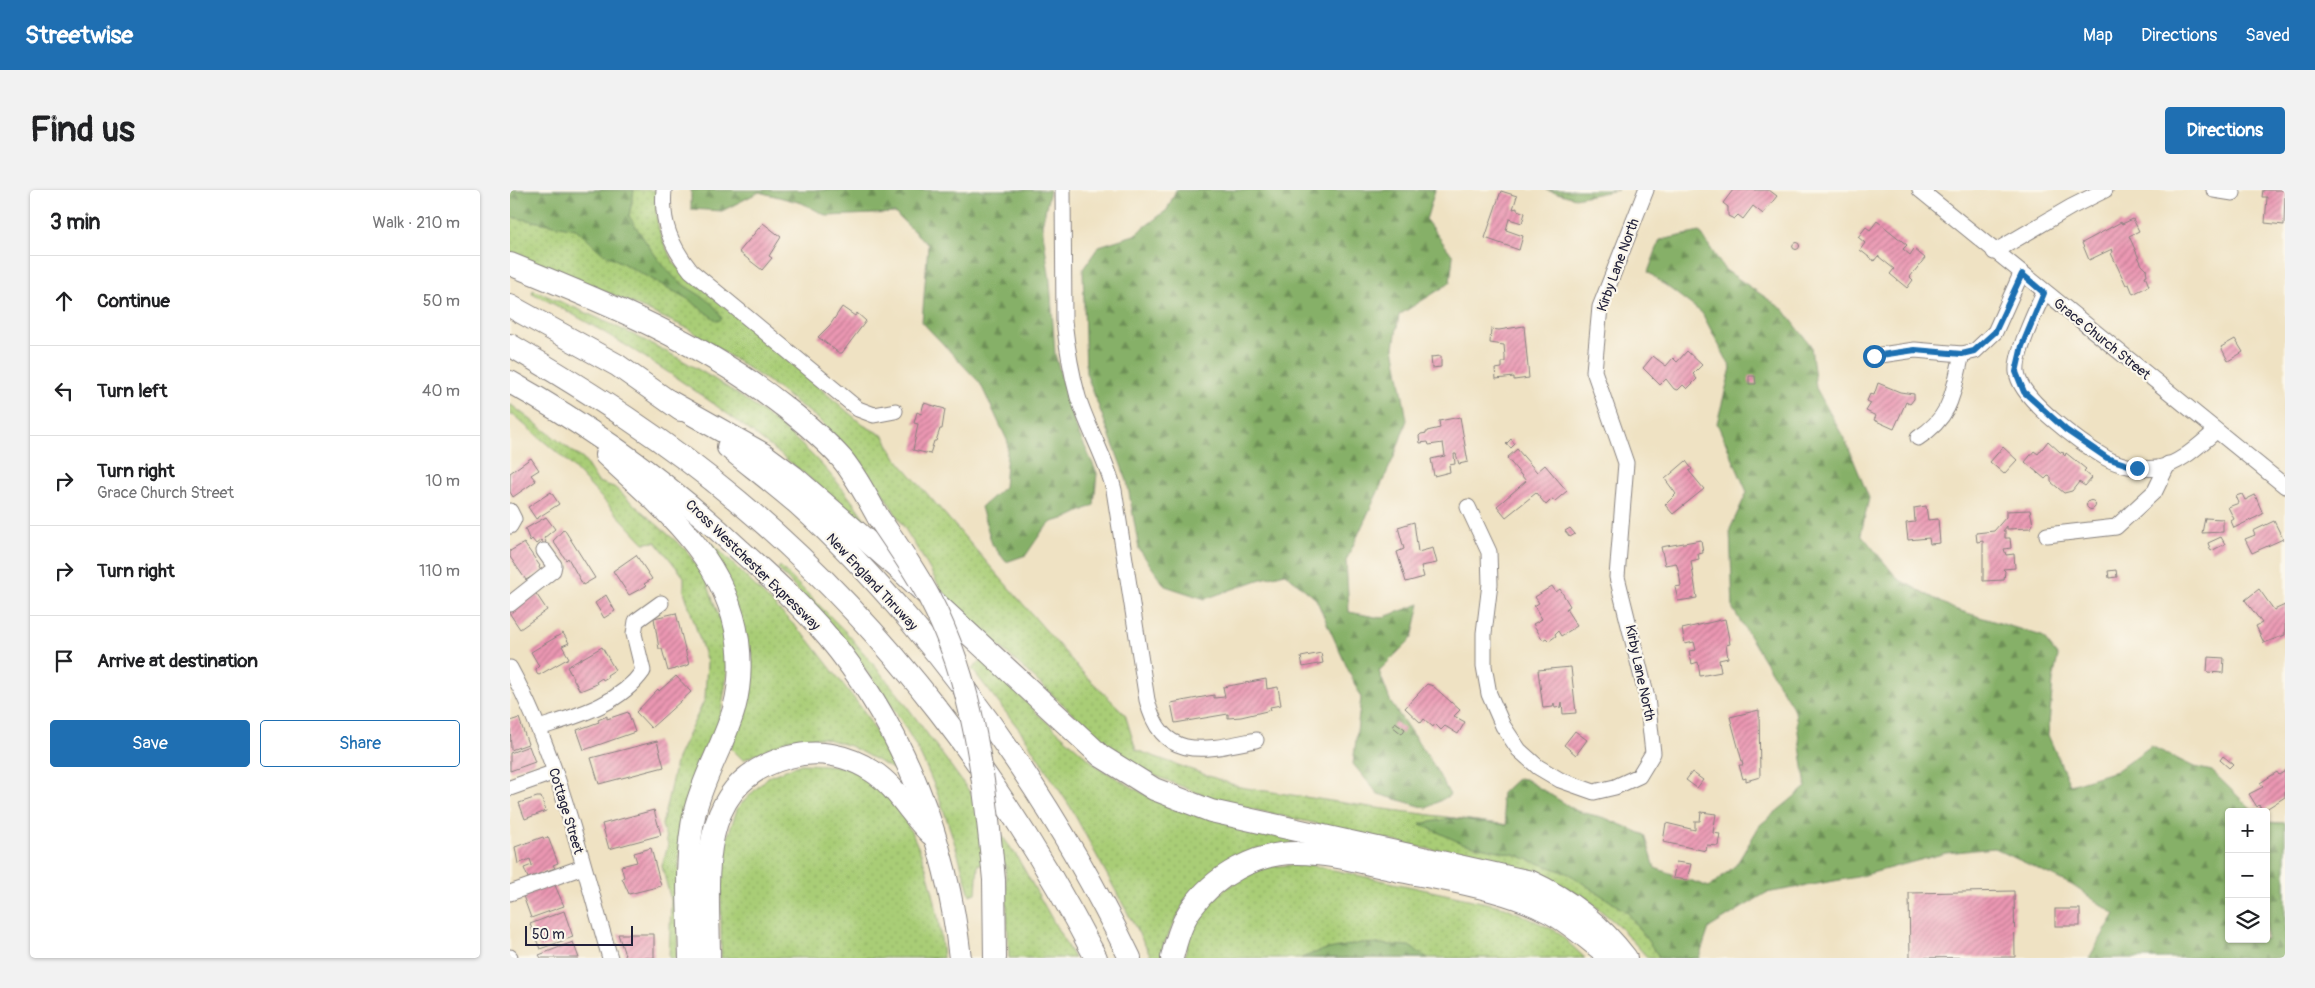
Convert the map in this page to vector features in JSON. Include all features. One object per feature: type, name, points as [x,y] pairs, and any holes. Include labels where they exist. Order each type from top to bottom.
[{"type":"highway","points":[[510,264],[663,329],[752,383],[793,413],[832,448],[855,477],[929,597],[961,678],[981,764],[994,880],[995,958]]},
{"type":"highway","name":"New England Thruway","points":[[510,306],[617,365],[668,401],[799,504],[877,583],[951,670],[1014,754],[1048,806],[1100,898],[1130,958]]},
{"type":"highway","points":[[510,345],[606,403],[689,462],[780,538],[854,613],[932,703],[996,790],[1025,833],[1096,958]]},
{"type":"highway","name":"Cross Westchester Expressway","points":[[510,382],[556,408],[641,465],[674,490],[750,559],[828,637],[859,677],[898,743],[922,797],[937,840],[956,917],[960,958]]},
{"type":"highway","points":[[668,401],[756,450],[794,477],[898,568],[1084,742],[1135,778],[1173,797],[1211,811],[1531,882],[1567,901],[1614,954]]},
{"type":"highway","points":[[556,408],[696,542],[718,578],[733,616],[739,654],[738,691],[729,724],[695,812],[688,871],[690,958]]},
{"type":"highway","points":[[709,958],[708,865],[714,828],[727,799],[737,787],[759,768],[774,760],[809,753],[826,754],[858,763],[884,779],[894,789],[917,821],[937,840]]},
{"type":"highway","points":[[1172,958],[1182,926],[1190,910],[1215,884],[1259,858],[1296,852],[1332,856],[1513,896],[1552,913],[1614,954]]},
{"type":"street","points":[[664,190],[665,227],[676,250],[691,271],[858,409],[874,415],[896,411]]},
{"type":"street","points":[[1063,190],[1064,321],[1068,349],[1078,397],[1104,457],[1114,490],[1147,700],[1152,719],[1171,741],[1189,749],[1210,749],[1256,740]]},
{"type":"street","name":"Kirby Lane North","points":[[1468,507],[1489,552],[1490,584],[1484,633],[1484,666],[1489,694],[1503,726],[1519,750],[1538,767],[1560,780],[1594,792],[1615,787],[1640,776],[1653,753],[1647,698],[1617,577],[1626,463],[1594,371],[1600,307],[1646,190]]},
{"type":"street","name":"Grace Church Street","points":[[1920,190],[2044,293],[2285,486]]},
{"type":"street","points":[[1994,252],[2071,207],[2105,190]]},
{"type":"street","points":[[2214,190],[2233,193]]},
{"type":"street","points":[[1874,356],[1915,350],[1962,354],[1974,351],[1995,332],[2022,274]]},
{"type":"street","points":[[2044,293],[2022,346],[2016,372],[2024,392],[2066,430],[2107,458],[2137,468],[2159,468],[2168,464],[2187,455],[2216,431]]},
{"type":"street","points":[[1918,438],[1933,428],[1949,406],[1962,354]]},
{"type":"street","points":[[2047,536],[2116,527],[2155,491],[2168,464]]},
{"type":"street","points":[[510,511],[514,519],[510,526]]},
{"type":"street","points":[[510,604],[554,570],[554,565],[544,550]]},
{"type":"street","points":[[539,728],[606,704],[638,678],[642,671],[634,634],[636,621],[639,616],[661,603]]},
{"type":"street","name":"Cottage Street","points":[[510,668],[539,728],[555,772],[610,958]]},
{"type":"street","points":[[510,788],[555,772]]},
{"type":"street","points":[[510,893],[583,868]]},
{"type":"green space","points":[[510,190],[657,190],[656,210],[661,237],[675,264],[863,425],[884,436],[896,458],[1083,673],[1125,714],[1136,750],[1240,787],[1377,808],[1508,825],[1699,958],[1648,958],[1618,925],[1583,896],[1531,872],[1220,802],[1151,774],[1110,748],[944,595],[879,487],[853,454],[817,418],[769,382],[687,328],[602,290],[510,253]]},
{"type":"green space","points":[[510,190],[634,190],[629,216],[644,239],[673,276],[713,305],[722,319],[717,321],[688,299],[600,251],[576,229],[510,217]]},
{"type":"green space","points":[[691,190],[1050,190],[1042,225],[1050,281],[1055,354],[1075,425],[1097,473],[1094,505],[1067,518],[1052,522],[1043,530],[1026,555],[1006,562],[992,544],[981,507],[1004,487],[1008,442],[980,383],[922,322],[928,245],[895,213],[827,216],[802,203],[759,192],[722,211],[691,209]]},
{"type":"green space","points":[[1176,190],[1435,190],[1426,220],[1453,256],[1450,283],[1399,315],[1394,347],[1407,420],[1394,457],[1346,561],[1349,612],[1381,618],[1420,604],[1412,638],[1379,671],[1391,703],[1433,764],[1450,795],[1427,808],[1378,794],[1353,764],[1361,698],[1316,599],[1285,573],[1258,580],[1205,599],[1165,586],[1139,549],[1127,481],[1086,373],[1083,269],[1099,246],[1134,235],[1167,210]]},
{"type":"green space","points":[[1546,190],[1618,190],[1575,198]]},
{"type":"green space","points":[[1700,232],[1724,269],[1784,310],[1811,346],[1816,388],[1847,444],[1869,498],[1861,534],[1898,579],[1954,609],[2042,636],[2058,656],[2053,681],[2048,735],[2070,785],[2116,771],[2151,746],[2194,767],[2212,771],[2250,808],[2225,808],[2225,943],[2270,943],[2270,822],[2285,823],[2285,958],[2089,958],[2115,914],[2072,885],[1994,848],[1946,853],[1857,877],[1766,893],[1709,928],[1699,958],[1660,958],[1628,913],[1569,874],[1513,854],[1461,843],[1420,824],[1452,818],[1507,825],[1501,800],[1502,793],[1518,778],[1525,779],[1577,811],[1605,818],[1645,835],[1655,868],[1709,887],[1736,865],[1760,825],[1806,787],[1795,711],[1733,609],[1730,529],[1747,492],[1717,423],[1731,368],[1702,313],[1648,272],[1660,240]]},
{"type":"green space","points":[[533,290],[630,333],[678,358],[724,385],[768,416],[808,451],[843,490],[874,534],[795,466],[711,402],[623,344],[578,317],[532,293]]},
{"type":"green space","points":[[510,404],[584,460],[598,482],[614,487],[686,550],[706,580],[722,625],[728,669],[718,731],[695,774],[683,814],[679,858],[677,958],[669,958],[671,901],[662,866],[668,845],[662,825],[677,758],[705,699],[707,662],[684,591],[684,577],[656,542],[644,543],[567,461],[513,415],[510,416]]},
{"type":"green space","points":[[712,543],[808,639],[863,710],[896,766],[893,769],[850,746],[823,738],[790,739],[743,760],[731,748],[745,693],[707,546]]},
{"type":"green space","points":[[780,566],[847,633],[898,694],[1016,855],[1074,958],[1009,958],[1005,864],[978,864],[976,893],[970,895],[948,822],[935,787],[905,727],[873,679],[778,569]]},
{"type":"green space","points":[[983,659],[1039,715],[1099,768],[1146,795],[1318,846],[1278,846],[1229,859],[1186,899],[1163,946],[1162,958],[1152,958],[1071,808],[1022,733],[972,669]]},
{"type":"green space","points":[[801,764],[836,766],[861,772],[874,781],[898,809],[919,849],[927,870],[941,936],[943,958],[721,958],[721,855],[738,807],[768,777]]},
{"type":"green space","points":[[1306,864],[1505,907],[1556,931],[1585,958],[1185,958],[1187,941],[1201,912],[1225,889],[1263,867]]},
{"type":"green space","points":[[1361,943],[1409,946],[1428,958],[1301,958],[1323,950]]},
{"type":"building","points":[[1733,190],[1769,190],[1777,196],[1763,214],[1753,206],[1743,219],[1738,215],[1734,219],[1728,216],[1728,207],[1723,203]]},
{"type":"building","points":[[2263,190],[2285,190],[2284,225],[2265,223],[2267,197],[2262,197]]},
{"type":"building","points":[[1501,191],[1517,196],[1513,209],[1517,208],[1517,210],[1525,213],[1522,223],[1509,219],[1506,230],[1523,236],[1519,250],[1485,238]]},
{"type":"building","points":[[2133,219],[2139,231],[2129,236],[2142,265],[2146,269],[2147,275],[2145,276],[2149,286],[2133,294],[2129,284],[2126,285],[2111,253],[2113,252],[2112,249],[2089,260],[2082,243],[2121,222],[2122,224]]},
{"type":"building","points":[[1877,221],[1907,245],[1903,249],[1910,255],[1914,249],[1925,258],[1910,277],[1913,280],[1907,288],[1890,274],[1894,269],[1878,256],[1874,261],[1860,250],[1865,243],[1858,237],[1866,227],[1870,230]]},
{"type":"building","points":[[763,223],[781,237],[769,256],[772,258],[762,270],[739,252]]},
{"type":"building","points":[[1796,242],[1800,246],[1796,250],[1792,246]]},
{"type":"building","points":[[842,307],[855,316],[857,313],[866,321],[842,353],[839,353],[818,337],[830,325]]},
{"type":"building","points":[[1524,326],[1529,378],[1514,380],[1514,377],[1496,379],[1495,369],[1502,368],[1502,362],[1505,362],[1504,345],[1490,343],[1491,329],[1499,330]]},
{"type":"building","points":[[2235,339],[2243,352],[2228,361],[2221,347]]},
{"type":"building","points":[[1687,351],[1702,365],[1693,374],[1697,379],[1687,389],[1683,385],[1678,390],[1674,389],[1666,379],[1660,385],[1643,368],[1653,356],[1666,366],[1673,358],[1677,362]]},
{"type":"building","points":[[1441,356],[1441,367],[1432,368],[1431,357]]},
{"type":"building","points":[[1749,376],[1755,376],[1756,384],[1749,384]]},
{"type":"building","points":[[1878,383],[1900,392],[1914,394],[1914,399],[1910,404],[1906,402],[1894,429],[1874,420],[1876,416],[1866,411],[1871,403],[1867,401],[1870,394],[1874,395]]},
{"type":"building","points":[[924,403],[945,409],[942,429],[940,429],[936,441],[934,441],[930,454],[913,450],[918,424],[914,423],[917,412],[921,414]]},
{"type":"building","points":[[1460,417],[1468,462],[1459,464],[1456,454],[1454,454],[1455,464],[1449,465],[1450,472],[1434,476],[1431,459],[1445,456],[1443,443],[1429,445],[1428,442],[1420,443],[1419,436],[1427,433],[1427,431],[1440,428],[1439,421]]},
{"type":"building","points":[[1511,439],[1515,444],[1511,448],[1506,444]]},
{"type":"building","points":[[2048,441],[2060,452],[2064,453],[2065,456],[2066,453],[2086,469],[2084,471],[2092,478],[2085,486],[2079,482],[2072,491],[2064,493],[2051,482],[2051,477],[2048,476],[2045,479],[2025,462],[2034,451],[2038,454]]},
{"type":"building","points":[[2003,447],[2017,460],[2004,474],[1990,462]]},
{"type":"building","points":[[1517,449],[1537,472],[1545,465],[1567,491],[1555,501],[1552,499],[1546,505],[1536,493],[1506,517],[1497,506],[1526,481],[1507,458]]},
{"type":"building","points":[[531,458],[539,470],[531,475],[536,481],[513,497],[510,492],[510,473]]},
{"type":"building","points":[[1686,461],[1692,469],[1689,471],[1704,489],[1673,514],[1665,505],[1676,494],[1665,479]]},
{"type":"building","points":[[551,492],[559,504],[536,519],[528,507]]},
{"type":"building","points":[[2242,494],[2245,500],[2255,495],[2263,514],[2234,528],[2231,521],[2234,519],[2228,507],[2239,503],[2236,496]]},
{"type":"building","points":[[2091,500],[2096,505],[2091,510],[2086,505]]},
{"type":"building","points":[[1926,506],[1928,520],[1938,519],[1940,543],[1930,544],[1929,538],[1908,540],[1906,523],[1915,522],[1914,508]]},
{"type":"building","points":[[2030,510],[2033,524],[2031,528],[2007,529],[2007,526],[2003,531],[2005,531],[2005,538],[2010,538],[2011,548],[2004,549],[2006,555],[2014,554],[2015,568],[2003,569],[2005,571],[2004,580],[1983,581],[1983,541],[1977,542],[1976,533],[1994,531],[2006,517],[2006,511]]},
{"type":"building","points":[[546,517],[555,529],[544,538],[546,542],[544,544],[541,540],[536,544],[532,539],[530,541],[525,529]]},
{"type":"building","points":[[2205,518],[2223,519],[2223,532],[2202,533]]},
{"type":"building","points":[[2274,521],[2283,539],[2252,553],[2245,539],[2255,535],[2253,531]]},
{"type":"building","points":[[1414,522],[1418,552],[1433,548],[1437,563],[1421,566],[1424,577],[1406,582],[1397,552],[1404,549],[1398,527]]},
{"type":"building","points":[[1570,528],[1575,534],[1570,537],[1565,531]]},
{"type":"building","points":[[564,529],[595,578],[583,585],[568,558],[566,560],[553,541]]},
{"type":"building","points":[[2221,537],[2225,544],[2211,551],[2208,543]]},
{"type":"building","points":[[1701,540],[1703,553],[1698,554],[1699,559],[1691,561],[1697,598],[1678,601],[1675,587],[1681,586],[1679,572],[1676,563],[1665,565],[1661,547]]},
{"type":"building","points":[[524,543],[540,566],[541,571],[526,580],[510,557],[510,551]]},
{"type":"building","points":[[636,555],[652,579],[644,584],[646,586],[629,595],[613,571]]},
{"type":"building","points":[[2116,570],[2117,577],[2109,578],[2108,571]]},
{"type":"building","points":[[1552,586],[1556,592],[1560,589],[1570,606],[1566,609],[1577,626],[1561,636],[1558,631],[1555,634],[1556,636],[1549,641],[1546,638],[1543,640],[1533,624],[1542,619],[1534,606],[1539,603],[1535,597]]},
{"type":"building","points":[[2259,589],[2274,610],[2285,605],[2285,635],[2264,643],[2256,626],[2262,623],[2245,600]]},
{"type":"building","points":[[535,592],[547,610],[520,629],[510,614],[510,609]]},
{"type":"building","points":[[606,595],[615,611],[604,618],[595,603]]},
{"type":"building","points":[[676,613],[689,665],[668,671],[662,649],[659,649],[654,618]]},
{"type":"building","points":[[1725,619],[1730,644],[1726,645],[1728,658],[1719,660],[1721,672],[1700,676],[1698,662],[1692,664],[1689,651],[1696,650],[1694,642],[1685,644],[1682,629]]},
{"type":"building","points":[[563,633],[569,643],[562,646],[569,658],[539,675],[537,674],[536,669],[539,666],[531,652]]},
{"type":"building","points":[[602,647],[615,670],[607,675],[608,677],[596,682],[597,684],[580,691],[567,667]]},
{"type":"building","points":[[1321,653],[1323,663],[1303,667],[1301,657]]},
{"type":"building","points":[[2208,657],[2224,658],[2223,673],[2207,672]]},
{"type":"building","points":[[1571,667],[1576,713],[1563,714],[1562,702],[1561,707],[1555,708],[1554,703],[1553,707],[1543,708],[1538,670]]},
{"type":"building","points":[[676,676],[691,692],[651,728],[636,712],[658,689],[659,691]]},
{"type":"building","points":[[1266,679],[1267,689],[1278,687],[1281,705],[1270,707],[1271,710],[1241,717],[1228,718],[1228,714],[1175,723],[1171,703],[1214,695],[1214,698],[1225,697],[1223,687]]},
{"type":"building","points":[[1427,684],[1433,686],[1460,710],[1454,716],[1465,722],[1458,734],[1445,726],[1441,730],[1435,724],[1433,727],[1424,719],[1421,723],[1405,708]]},
{"type":"building","points":[[1759,710],[1760,777],[1746,781],[1746,778],[1743,779],[1739,765],[1743,765],[1730,717]]},
{"type":"building","points":[[628,712],[635,732],[584,750],[577,730],[599,722],[598,720],[607,716],[607,719]]},
{"type":"building","points":[[519,718],[528,744],[511,750],[510,721]]},
{"type":"building","points":[[1395,722],[1405,729],[1402,734],[1392,726]]},
{"type":"building","points":[[1575,731],[1587,740],[1576,755],[1564,745]]},
{"type":"building","points":[[657,741],[664,767],[599,784],[591,758]]},
{"type":"building","points":[[529,746],[535,762],[510,771],[510,753]]},
{"type":"building","points":[[2223,756],[2233,764],[2229,768],[2220,760]]},
{"type":"building","points":[[2285,771],[2285,797],[2268,808],[2261,808],[2259,805],[2257,807],[2249,794],[2263,787],[2260,783],[2277,772],[2279,775]]},
{"type":"building","points":[[1692,772],[1703,780],[1697,788],[1686,780]]},
{"type":"building","points":[[541,797],[546,811],[525,819],[519,803]]},
{"type":"building","points":[[654,810],[661,835],[609,849],[602,824]]},
{"type":"building","points":[[1701,812],[1716,814],[1713,833],[1720,834],[1718,846],[1707,845],[1706,851],[1663,842],[1666,823],[1695,830],[1695,821],[1700,821]]},
{"type":"building","points":[[543,837],[544,839],[548,837],[558,863],[553,865],[555,868],[528,878],[524,868],[532,865],[530,859],[518,864],[515,847]]},
{"type":"building","points":[[651,848],[661,886],[629,894],[622,878],[624,877],[621,866],[637,862],[634,853]]},
{"type":"building","points":[[1676,862],[1691,864],[1687,880],[1673,878]]},
{"type":"building","points":[[554,883],[564,906],[531,918],[522,893]]},
{"type":"building","points":[[2014,891],[2015,957],[1910,958],[1909,893]]},
{"type":"building","points":[[2055,909],[2080,909],[2080,926],[2055,926]]},
{"type":"building","points":[[564,911],[573,937],[540,949],[530,924]]},
{"type":"building","points":[[618,934],[654,934],[654,958],[626,958]]},
{"type":"building","points":[[573,942],[579,958],[541,958],[539,955]]},
{"type":"route","points":[[1874,356],[1915,350],[1962,354],[1974,351],[1995,332],[2022,274],[2044,293],[2022,346],[2016,372],[2024,392],[2066,430],[2107,458],[2137,468]]}]
